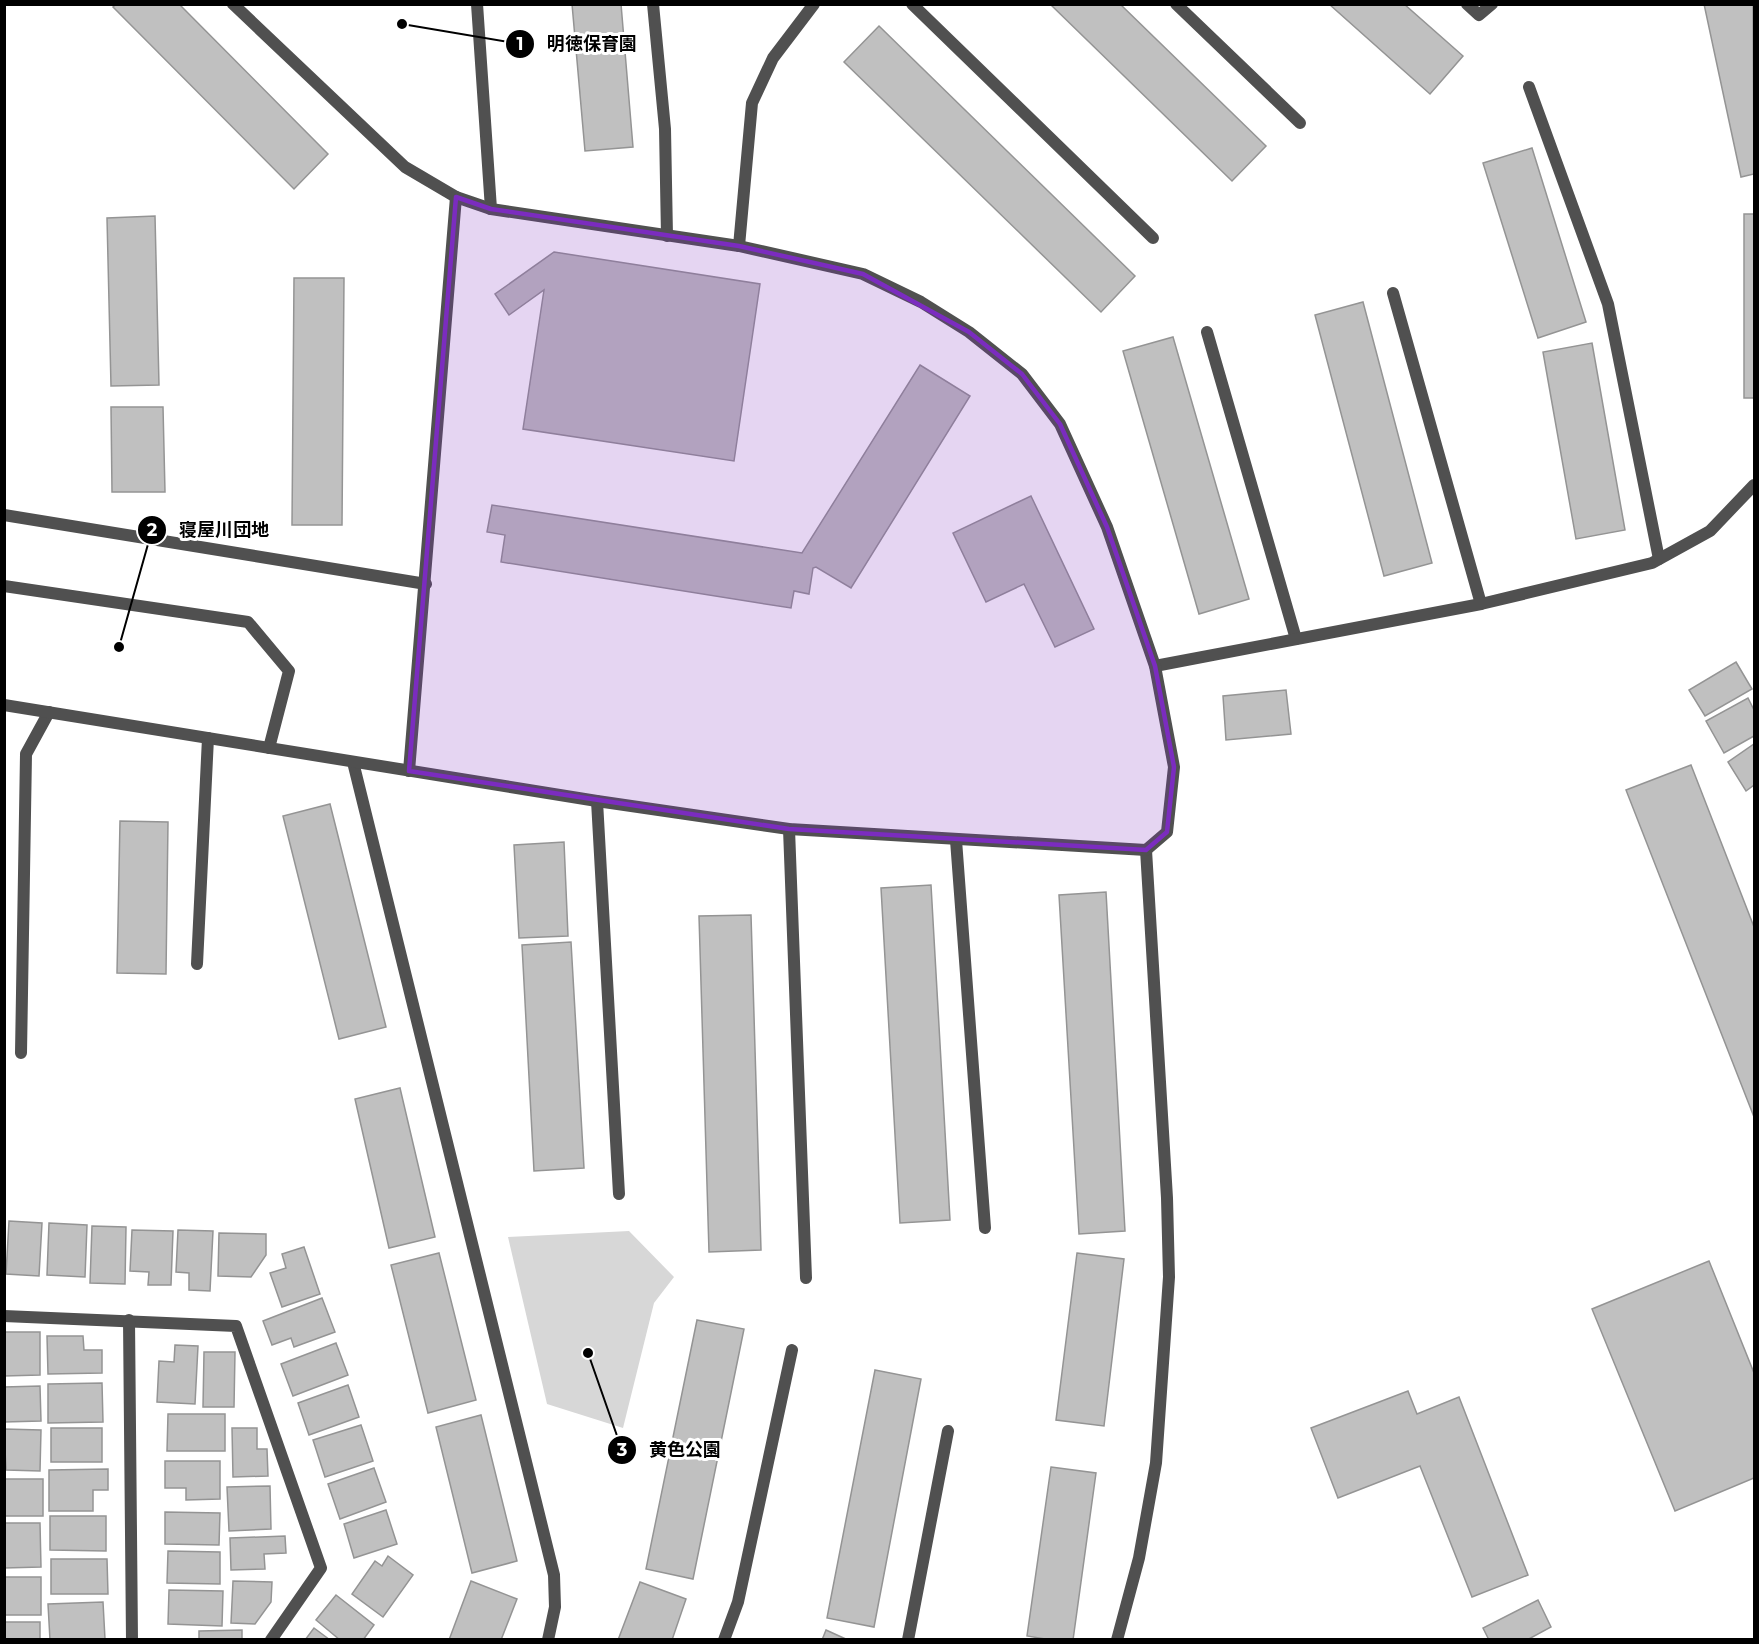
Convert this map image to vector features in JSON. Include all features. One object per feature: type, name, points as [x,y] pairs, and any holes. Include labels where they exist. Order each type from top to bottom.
[{"type":"street","points":[[4,705],[597,801],[789,829],[1146,850],[1167,832],[1174,766],[1155,666],[1107,527],[1060,424],[1022,374],[969,332],[950,320],[921,302],[862,274],[739,246],[491,209],[456,197],[405,167],[233,4]]},
{"type":"street","points":[[477,4],[491,209]]},
{"type":"street","points":[[653,4],[665,129],[667,236]]},
{"type":"street","points":[[739,246],[752,103],[773,58],[814,4]]},
{"type":"street","points":[[912,4],[1153,238]]},
{"type":"street","points":[[1176,4],[1300,123]]},
{"type":"street","points":[[1467,4],[1479,15],[1492,4]]},
{"type":"street","points":[[1529,87],[1608,304],[1659,559]]},
{"type":"street","points":[[409,771],[456,197]]},
{"type":"street","points":[[1393,293],[1481,604]]},
{"type":"street","points":[[1207,332],[1296,639]]},
{"type":"street","points":[[1155,666],[1481,604],[1652,563],[1710,531],[1755,484]]},
{"type":"street","points":[[4,515],[426,584]]},
{"type":"street","points":[[4,586],[248,622],[289,671],[269,748]]},
{"type":"street","points":[[21,1053],[26,754],[49,712]]},
{"type":"street","points":[[197,964],[208,738]]},
{"type":"street","points":[[354,762],[554,1575],[555,1606],[548,1640]]},
{"type":"street","points":[[597,801],[619,1194]]},
{"type":"street","points":[[789,829],[806,1278]]},
{"type":"street","points":[[956,840],[985,1228]]},
{"type":"street","points":[[1117,1640],[1139,1558],[1156,1463],[1168,1277],[1167,1198],[1146,850]]},
{"type":"street","points":[[4,1316],[236,1326],[321,1568],[271,1640]]},
{"type":"street","points":[[129,1320],[132,1640]]},
{"type":"street","points":[[724,1640],[738,1602],[792,1350]]},
{"type":"street","points":[[908,1640],[948,1431]]},
{"type":"highlighted area","points":[[456,197],[491,209],[739,246],[863,274],[969,332],[1022,374],[1060,424],[1107,527],[1155,666],[1174,767],[1167,832],[1146,850],[789,829],[409,771]]},
{"type":"shaded area","points":[[629,1231],[674,1277],[654,1303],[623,1428],[547,1404],[508,1237]]},
{"type":"building","points":[[116,4],[179,4],[328,154],[294,189],[113,7]]},
{"type":"building","points":[[572,4],[621,4],[633,147],[585,151]]},
{"type":"building","points":[[1050,4],[1120,4],[1266,146],[1232,181]]},
{"type":"building","points":[[1329,4],[1404,4],[1463,56],[1430,94]]},
{"type":"building","points":[[1704,4],[1753,4],[1754,174],[1741,177]]},
{"type":"building","points":[[879,26],[1135,276],[1101,312],[844,62]]},
{"type":"building","points":[[1532,148],[1586,322],[1538,338],[1483,163]]},
{"type":"building","points":[[1744,214],[1754,214],[1754,398],[1744,398]]},
{"type":"building","points":[[155,216],[159,385],[111,386],[107,218]]},
{"type":"building","points":[[554,252],[760,284],[734,461],[523,429],[544,290],[509,315],[495,294]]},
{"type":"building","points":[[294,278],[344,278],[342,525],[292,525]]},
{"type":"building","points":[[1363,302],[1432,563],[1384,576],[1315,315]]},
{"type":"building","points":[[1173,337],[1249,599],[1199,614],[1123,351]]},
{"type":"building","points":[[1592,343],[1625,530],[1576,539],[1543,352]]},
{"type":"building","points":[[920,365],[970,396],[851,588],[816,567],[813,568],[809,594],[794,591],[791,608],[501,562],[505,535],[487,532],[492,505],[802,553]]},
{"type":"building","points":[[111,407],[163,407],[165,492],[112,492]]},
{"type":"building","points":[[1031,496],[1094,629],[1055,647],[1024,584],[986,602],[953,533]]},
{"type":"building","points":[[1736,662],[1752,689],[1705,716],[1689,690]]},
{"type":"building","points":[[1286,690],[1291,734],[1226,740],[1223,696]]},
{"type":"building","points":[[1748,698],[1754,710],[1754,736],[1724,753],[1706,721]]},
{"type":"building","points":[[1754,744],[1754,785],[1746,791],[1728,762]]},
{"type":"building","points":[[1691,765],[1754,927],[1754,1117],[1626,790]]},
{"type":"building","points":[[330,804],[386,1027],[339,1039],[283,816]]},
{"type":"building","points":[[120,821],[168,822],[166,974],[117,973]]},
{"type":"building","points":[[564,842],[568,936],[519,938],[514,845]]},
{"type":"building","points":[[931,885],[950,1220],[900,1223],[881,888]]},
{"type":"building","points":[[1106,892],[1125,1231],[1079,1234],[1059,895]]},
{"type":"building","points":[[751,915],[761,1250],[709,1252],[699,916]]},
{"type":"building","points":[[571,942],[584,1168],[534,1171],[522,945]]},
{"type":"building","points":[[400,1088],[435,1237],[389,1248],[355,1099]]},
{"type":"building","points":[[9,1221],[42,1223],[39,1276],[6,1274]]},
{"type":"building","points":[[49,1223],[87,1225],[85,1277],[47,1275]]},
{"type":"building","points":[[92,1226],[126,1227],[125,1284],[90,1283]]},
{"type":"building","points":[[132,1230],[173,1231],[171,1285],[148,1285],[149,1272],[130,1271]]},
{"type":"building","points":[[178,1230],[213,1231],[210,1291],[189,1290],[189,1273],[176,1272]]},
{"type":"building","points":[[219,1233],[266,1234],[266,1255],[251,1277],[218,1276]]},
{"type":"building","points":[[304,1247],[320,1294],[282,1307],[270,1273],[286,1268],[282,1254]]},
{"type":"building","points":[[439,1253],[476,1400],[428,1413],[391,1265]]},
{"type":"building","points":[[1077,1253],[1124,1259],[1104,1426],[1056,1420]]},
{"type":"building","points":[[1709,1261],[1754,1373],[1754,1478],[1675,1511],[1592,1309]]},
{"type":"building","points":[[322,1298],[335,1332],[294,1347],[291,1338],[272,1345],[263,1321]]},
{"type":"building","points":[[697,1320],[744,1329],[693,1579],[646,1569]]},
{"type":"building","points":[[4,1332],[40,1332],[40,1375],[4,1376]]},
{"type":"building","points":[[47,1336],[83,1336],[84,1350],[102,1350],[102,1373],[48,1374]]},
{"type":"building","points":[[336,1343],[348,1375],[293,1396],[281,1364]]},
{"type":"building","points":[[175,1345],[198,1346],[195,1404],[157,1402],[159,1361],[174,1362]]},
{"type":"building","points":[[204,1352],[235,1352],[234,1407],[203,1407]]},
{"type":"building","points":[[875,1370],[921,1379],[874,1627],[827,1618]]},
{"type":"building","points":[[102,1383],[103,1422],[48,1423],[48,1384]]},
{"type":"building","points":[[348,1385],[359,1417],[309,1435],[298,1403]]},
{"type":"building","points":[[40,1386],[41,1421],[4,1422],[4,1387]]},
{"type":"building","points":[[1408,1391],[1417,1414],[1459,1397],[1528,1575],[1472,1597],[1420,1466],[1338,1498],[1311,1428]]},
{"type":"building","points":[[168,1414],[225,1414],[225,1451],[167,1451]]},
{"type":"building","points":[[481,1415],[517,1561],[472,1573],[436,1427]]},
{"type":"building","points":[[361,1425],[373,1461],[325,1477],[313,1440]]},
{"type":"building","points":[[51,1428],[102,1428],[102,1462],[51,1462]]},
{"type":"building","points":[[232,1428],[257,1428],[257,1449],[267,1449],[268,1476],[233,1477]]},
{"type":"building","points":[[4,1429],[41,1430],[40,1471],[6,1470]]},
{"type":"building","points":[[165,1461],[220,1461],[220,1499],[186,1500],[186,1488],[165,1488]]},
{"type":"building","points":[[1051,1467],[1096,1473],[1073,1640],[1051,1640],[1027,1636]]},
{"type":"building","points":[[374,1468],[386,1502],[340,1519],[328,1484]]},
{"type":"building","points":[[108,1469],[108,1490],[93,1490],[93,1511],[49,1511],[49,1470]]},
{"type":"building","points":[[4,1479],[43,1479],[43,1516],[4,1516]]},
{"type":"building","points":[[270,1486],[271,1529],[229,1531],[227,1487]]},
{"type":"building","points":[[386,1510],[397,1544],[354,1558],[344,1524]]},
{"type":"building","points":[[165,1512],[220,1513],[219,1545],[165,1544]]},
{"type":"building","points":[[50,1516],[106,1516],[106,1551],[50,1550]]},
{"type":"building","points":[[4,1523],[40,1523],[41,1567],[4,1568]]},
{"type":"building","points":[[285,1536],[286,1553],[264,1554],[265,1569],[231,1570],[230,1538]]},
{"type":"building","points":[[168,1551],[220,1552],[220,1584],[167,1583]]},
{"type":"building","points":[[388,1556],[413,1575],[383,1617],[352,1594],[375,1561],[382,1566]]},
{"type":"building","points":[[51,1559],[107,1559],[108,1594],[51,1594]]},
{"type":"building","points":[[4,1577],[41,1577],[41,1615],[4,1615]]},
{"type":"building","points":[[233,1581],[272,1582],[271,1602],[255,1624],[231,1623]]},
{"type":"building","points":[[471,1581],[517,1599],[501,1640],[449,1640]]},
{"type":"building","points":[[640,1582],[686,1599],[672,1640],[618,1640]]},
{"type":"building","points":[[169,1590],[223,1591],[222,1626],[168,1624]]},
{"type":"building","points":[[336,1595],[374,1625],[363,1640],[340,1640],[316,1620]]},
{"type":"building","points":[[1538,1600],[1551,1627],[1527,1640],[1489,1640],[1483,1628]]},
{"type":"building","points":[[103,1602],[105,1639],[50,1640],[48,1604]]},
{"type":"building","points":[[4,1622],[40,1622],[40,1640],[4,1640]]},
{"type":"building","points":[[314,1628],[330,1640],[305,1640]]},
{"type":"building","points":[[242,1630],[242,1640],[199,1640],[199,1631]]},
{"type":"building","points":[[826,1630],[848,1640],[822,1640]]},
{"type":"place","name":"明徳保育園","points":[[402,24]]},
{"type":"place","name":"寝屋川団地","points":[[119,647]]},
{"type":"place","name":"黄色公園","points":[[588,1353]]}]
